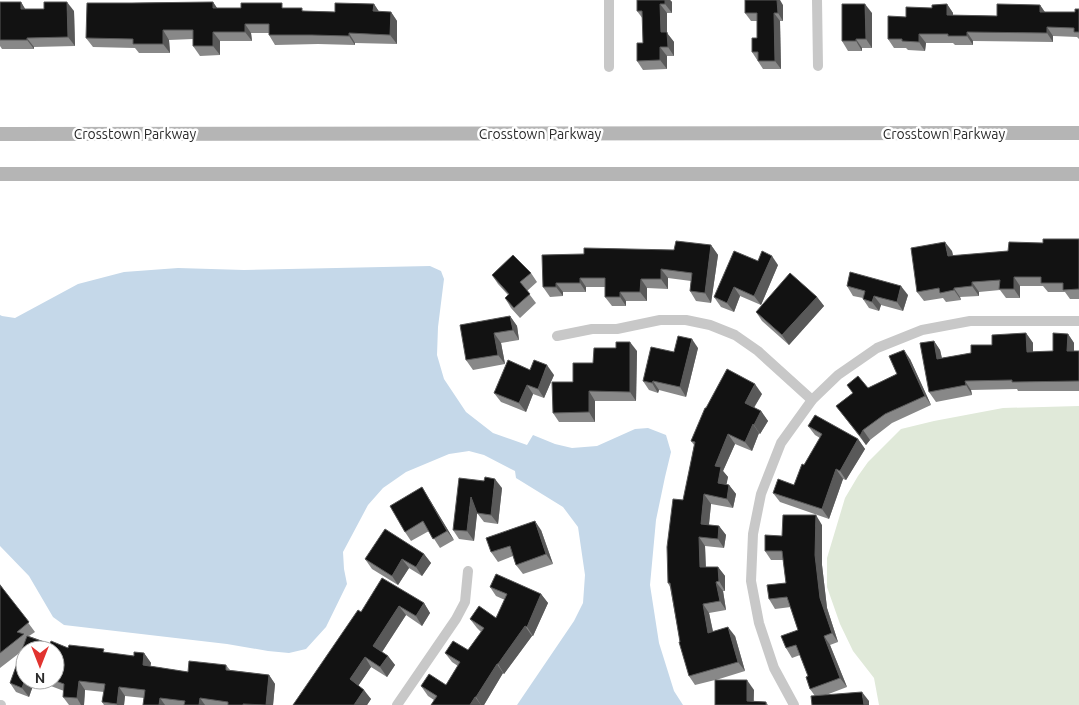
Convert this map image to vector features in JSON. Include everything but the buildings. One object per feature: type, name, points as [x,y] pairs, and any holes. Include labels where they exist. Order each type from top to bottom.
[{"type":"main road","name":"Crosstown Parkway","points":[[0,134],[1079,134]]},
{"type":"main road","points":[[0,174],[1079,174]]},
{"type":"street","points":[[609,67],[610,0]]},
{"type":"street","points":[[817,0],[818,66]]},
{"type":"street","points":[[557,336],[592,329],[617,328],[660,320],[686,320],[710,325],[736,335],[758,350],[812,400]]},
{"type":"street","points":[[794,705],[774,668],[759,623],[751,581],[753,534],[761,494],[781,443],[812,400],[838,375],[877,348],[922,330],[970,321],[1079,321]]},
{"type":"street","points":[[397,705],[456,619],[464,602],[468,571]]},
{"type":"green space","points":[[1079,406],[1079,705],[879,705],[874,678],[853,651],[840,624],[827,587],[827,558],[845,498],[858,476],[868,462],[901,429],[1003,408]]},
{"type":"water","points":[[430,266],[441,271],[444,279],[438,327],[437,355],[444,379],[466,412],[493,433],[527,445],[533,435],[555,444],[572,448],[597,446],[635,429],[648,428],[666,435],[671,452],[656,520],[650,585],[659,643],[674,691],[683,705],[517,705],[574,621],[583,603],[585,575],[578,527],[563,507],[516,478],[515,471],[484,455],[469,451],[449,454],[406,472],[383,488],[368,505],[343,552],[347,584],[326,627],[306,649],[289,653],[268,651],[227,644],[64,625],[53,617],[29,576],[0,546],[0,315],[15,318],[78,284],[124,272],[178,268],[244,270]]}]
